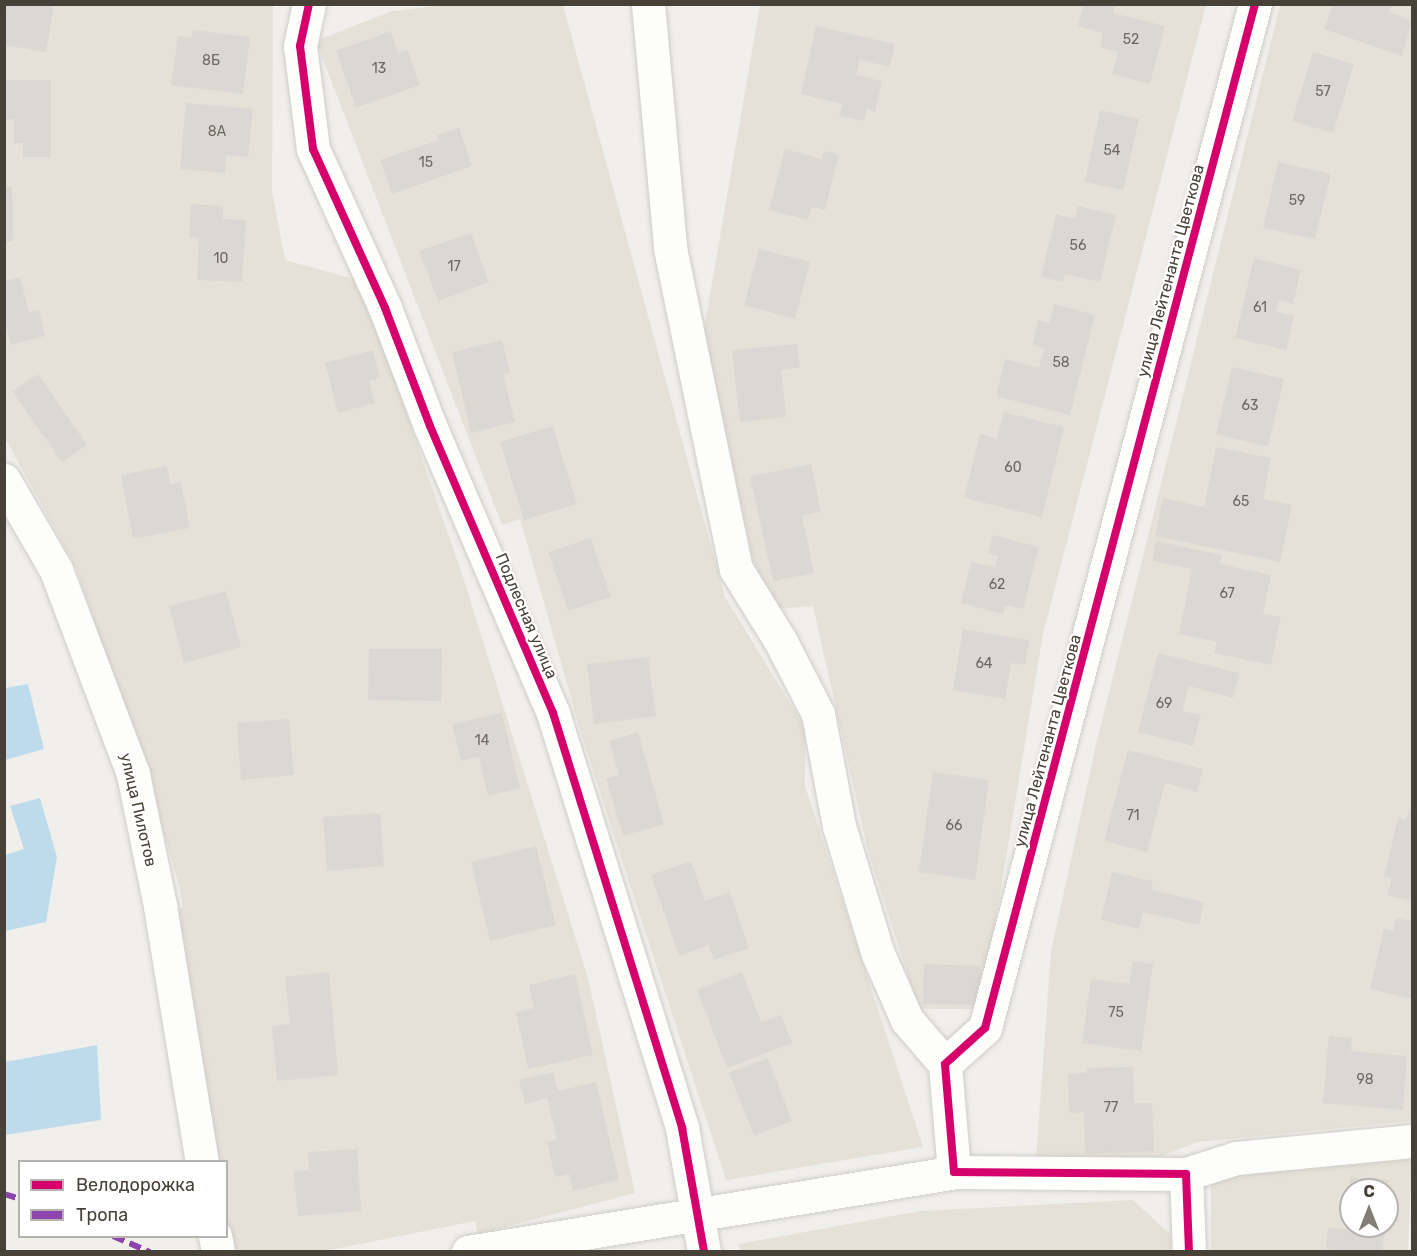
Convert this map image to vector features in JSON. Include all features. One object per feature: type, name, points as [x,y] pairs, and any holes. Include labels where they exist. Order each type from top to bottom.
[{"type":"street","name":"Подлесная улица","points":[[309,4],[300,46],[313,148],[385,308],[430,426],[553,713],[682,1128],[700,1211],[704,1251]]},
{"type":"street","points":[[648,4],[670,248],[735,569],[781,642],[818,714],[839,826],[878,954],[907,1020],[945,1064],[954,1172]]},
{"type":"street","name":"улица Лейтенанта Цветкова","points":[[945,1064],[985,1028],[1255,4]]},
{"type":"street","name":"улица Пилотов","points":[[4,480],[56,570],[133,774],[160,906],[202,1160]]},
{"type":"street","points":[[468,1251],[700,1211],[954,1172],[1186,1174],[1236,1158],[1413,1141]]},
{"type":"street","points":[[1186,1174],[1189,1251]]},
{"type":"shaded area","points":[[454,4],[563,5],[725,597],[805,728],[805,786],[923,1147],[726,1180],[583,740],[520,519],[502,525],[316,41],[392,11]]},
{"type":"shaded area","points":[[4,5],[273,5],[272,191],[285,260],[361,281],[463,577],[588,978],[635,1193],[478,1234],[475,1221],[325,1251],[232,1251],[228,1228],[228,1160],[216,1160],[170,911],[183,908],[180,889],[146,771],[76,568],[5,438]]},
{"type":"shaded area","points":[[760,5],[1206,5],[1043,634],[981,1009],[919,1009],[869,855],[813,606],[774,609],[752,557],[703,335]]},
{"type":"shaded area","points":[[1280,5],[1412,5],[1412,1121],[1198,1142],[1148,1161],[1036,1161],[1051,951],[1096,745]]},
{"type":"shaded area","points":[[1412,1151],[1408,1251],[1211,1251],[1211,1181],[1248,1172]]},
{"type":"shaded area","points":[[1133,1200],[1170,1234],[1171,1251],[740,1252],[739,1244],[920,1211]]},
{"type":"water","points":[[28,684],[44,749],[5,760],[5,688]]},
{"type":"water","points":[[40,798],[57,857],[46,922],[5,931],[5,855],[24,849],[10,806]]},
{"type":"water","points":[[97,1045],[101,1120],[5,1135],[5,1062]]},
{"type":"building","points":[[7,4],[54,4],[46,52],[4,45]]},
{"type":"building","points":[[1083,4],[1115,4],[1113,13],[1165,26],[1150,84],[1112,74],[1118,52],[1100,47],[1103,33],[1078,26]]},
{"type":"building","points":[[1333,4],[1392,4],[1389,12],[1412,21],[1402,56],[1324,29]]},
{"type":"building","points":[[816,26],[895,44],[890,67],[860,60],[856,75],[882,81],[875,112],[867,109],[864,121],[839,116],[842,104],[801,94]]},
{"type":"building","points":[[193,30],[250,37],[243,94],[171,85],[178,36],[192,38]]},
{"type":"building","points":[[391,31],[398,53],[408,50],[420,85],[356,108],[336,51]]},
{"type":"building","points":[[1313,52],[1354,64],[1333,133],[1292,121]]},
{"type":"building","points":[[4,80],[51,80],[51,157],[23,157],[23,143],[14,143],[14,119],[4,119]]},
{"type":"building","points":[[186,103],[253,109],[248,157],[226,155],[225,173],[180,169]]},
{"type":"building","points":[[1100,110],[1139,119],[1123,190],[1085,182]]},
{"type":"building","points":[[459,128],[472,166],[392,194],[380,160],[439,140],[437,135]]},
{"type":"building","points":[[785,149],[822,159],[824,151],[839,155],[825,210],[812,207],[808,220],[769,210]]},
{"type":"building","points":[[1278,162],[1331,174],[1315,239],[1263,228]]},
{"type":"building","points":[[4,187],[12,187],[13,241],[4,242]]},
{"type":"building","points":[[191,204],[223,206],[223,219],[246,220],[242,282],[197,280],[199,238],[189,237]]},
{"type":"building","points":[[1078,206],[1116,215],[1100,282],[1065,274],[1063,282],[1041,277],[1056,214],[1075,219]]},
{"type":"building","points":[[471,233],[489,282],[438,301],[419,251]]},
{"type":"building","points":[[759,249],[810,262],[795,319],[744,305]]},
{"type":"building","points":[[1254,258],[1301,270],[1293,304],[1279,300],[1276,312],[1294,316],[1286,350],[1235,338]]},
{"type":"building","points":[[20,277],[29,312],[39,310],[45,336],[11,345],[4,318],[4,281]]},
{"type":"building","points":[[1054,304],[1095,315],[1070,415],[996,396],[1005,359],[1039,368],[1044,348],[1032,345],[1038,320],[1049,323]]},
{"type":"building","points":[[502,340],[510,372],[503,374],[515,422],[471,433],[452,352]]},
{"type":"building","points":[[797,344],[800,367],[781,370],[786,417],[740,422],[732,350]]},
{"type":"building","points":[[373,350],[380,378],[369,381],[375,403],[338,413],[325,363]]},
{"type":"building","points":[[1232,367],[1284,379],[1268,447],[1216,434]]},
{"type":"building","points":[[38,374],[87,445],[62,462],[12,391]]},
{"type":"building","points":[[1004,412],[1064,427],[1042,517],[964,498],[980,434],[997,438]]},
{"type":"building","points":[[553,426],[577,504],[524,520],[500,442]]},
{"type":"building","points":[[1216,447],[1271,458],[1263,499],[1292,505],[1280,562],[1155,536],[1163,498],[1204,507]]},
{"type":"building","points":[[811,464],[821,512],[802,516],[814,573],[773,581],[750,476]]},
{"type":"building","points":[[167,466],[170,484],[181,482],[190,528],[133,539],[121,475]]},
{"type":"building","points":[[993,535],[1039,547],[1023,609],[1005,605],[1003,614],[961,603],[971,562],[995,567],[998,556],[988,554]]},
{"type":"building","points":[[591,538],[611,597],[568,611],[548,552]]},
{"type":"building","points":[[1156,541],[1222,555],[1220,564],[1271,575],[1263,614],[1281,617],[1271,665],[1214,653],[1217,642],[1179,634],[1192,569],[1152,561]]},
{"type":"building","points":[[226,591],[241,647],[184,663],[169,606]]},
{"type":"building","points":[[963,629],[1029,640],[1025,665],[1011,663],[1005,699],[953,690]]},
{"type":"building","points":[[369,649],[442,649],[441,701],[368,700]]},
{"type":"building","points":[[1158,653],[1240,673],[1233,698],[1189,686],[1182,711],[1201,715],[1193,746],[1138,732]]},
{"type":"building","points":[[648,657],[656,716],[594,724],[587,664]]},
{"type":"building","points":[[502,713],[520,788],[488,796],[479,757],[461,761],[452,724]]},
{"type":"building","points":[[289,719],[294,775],[241,780],[237,723]]},
{"type":"building","points":[[638,732],[664,824],[623,836],[606,778],[619,775],[609,741]]},
{"type":"building","points":[[1128,750],[1203,769],[1197,792],[1165,783],[1147,852],[1104,841]]},
{"type":"building","points":[[933,772],[989,780],[975,880],[919,872]]},
{"type":"building","points":[[1409,810],[1412,811],[1412,901],[1387,895],[1392,878],[1384,877],[1398,818],[1406,820]]},
{"type":"building","points":[[380,813],[384,866],[327,871],[323,817]]},
{"type":"building","points":[[536,846],[556,925],[490,941],[471,862]]},
{"type":"building","points":[[691,861],[705,901],[730,892],[749,948],[714,960],[709,945],[679,956],[651,875]]},
{"type":"building","points":[[1112,872],[1153,881],[1151,890],[1204,902],[1199,925],[1143,912],[1139,929],[1101,920]]},
{"type":"building","points":[[1396,918],[1412,921],[1412,999],[1370,989],[1384,929],[1393,931]]},
{"type":"building","points":[[1133,961],[1153,964],[1141,1051],[1082,1043],[1091,979],[1129,984]]},
{"type":"building","points":[[924,964],[981,966],[980,1005],[923,1004]]},
{"type":"building","points":[[329,972],[338,1075],[277,1081],[272,1026],[290,1024],[285,977]]},
{"type":"building","points":[[742,972],[761,1022],[781,1015],[792,1043],[727,1068],[697,990]]},
{"type":"building","points":[[575,974],[593,1055],[528,1069],[516,1012],[534,1008],[529,985]]},
{"type":"building","points":[[1329,1036],[1352,1038],[1351,1051],[1407,1056],[1403,1110],[1323,1103]]},
{"type":"building","points":[[768,1058],[792,1121],[754,1136],[729,1073]]},
{"type":"building","points":[[1133,1067],[1134,1103],[1152,1103],[1154,1151],[1085,1154],[1084,1112],[1069,1113],[1068,1074],[1087,1073],[1087,1068]]},
{"type":"building","points":[[553,1072],[558,1091],[596,1082],[619,1180],[573,1191],[569,1174],[555,1177],[547,1142],[557,1140],[547,1098],[525,1104],[519,1080]]},
{"type":"building","points":[[357,1149],[361,1211],[298,1216],[294,1171],[309,1170],[308,1152]]},
{"type":"building","points":[[1328,1228],[1339,1229],[1339,1238],[1384,1238],[1382,1252],[1326,1249]]},
{"type":"marked path","points":[[4,1194],[18,1198]]},
{"type":"marked path","points":[[118,1238],[150,1252]]},
{"type":"cycle path","points":[[309,4],[300,46],[313,149],[385,308],[430,426],[553,713],[682,1128],[704,1252]]},
{"type":"cycle path","points":[[1189,1252],[1186,1174],[954,1172],[945,1064],[985,1028],[1255,4]]}]
